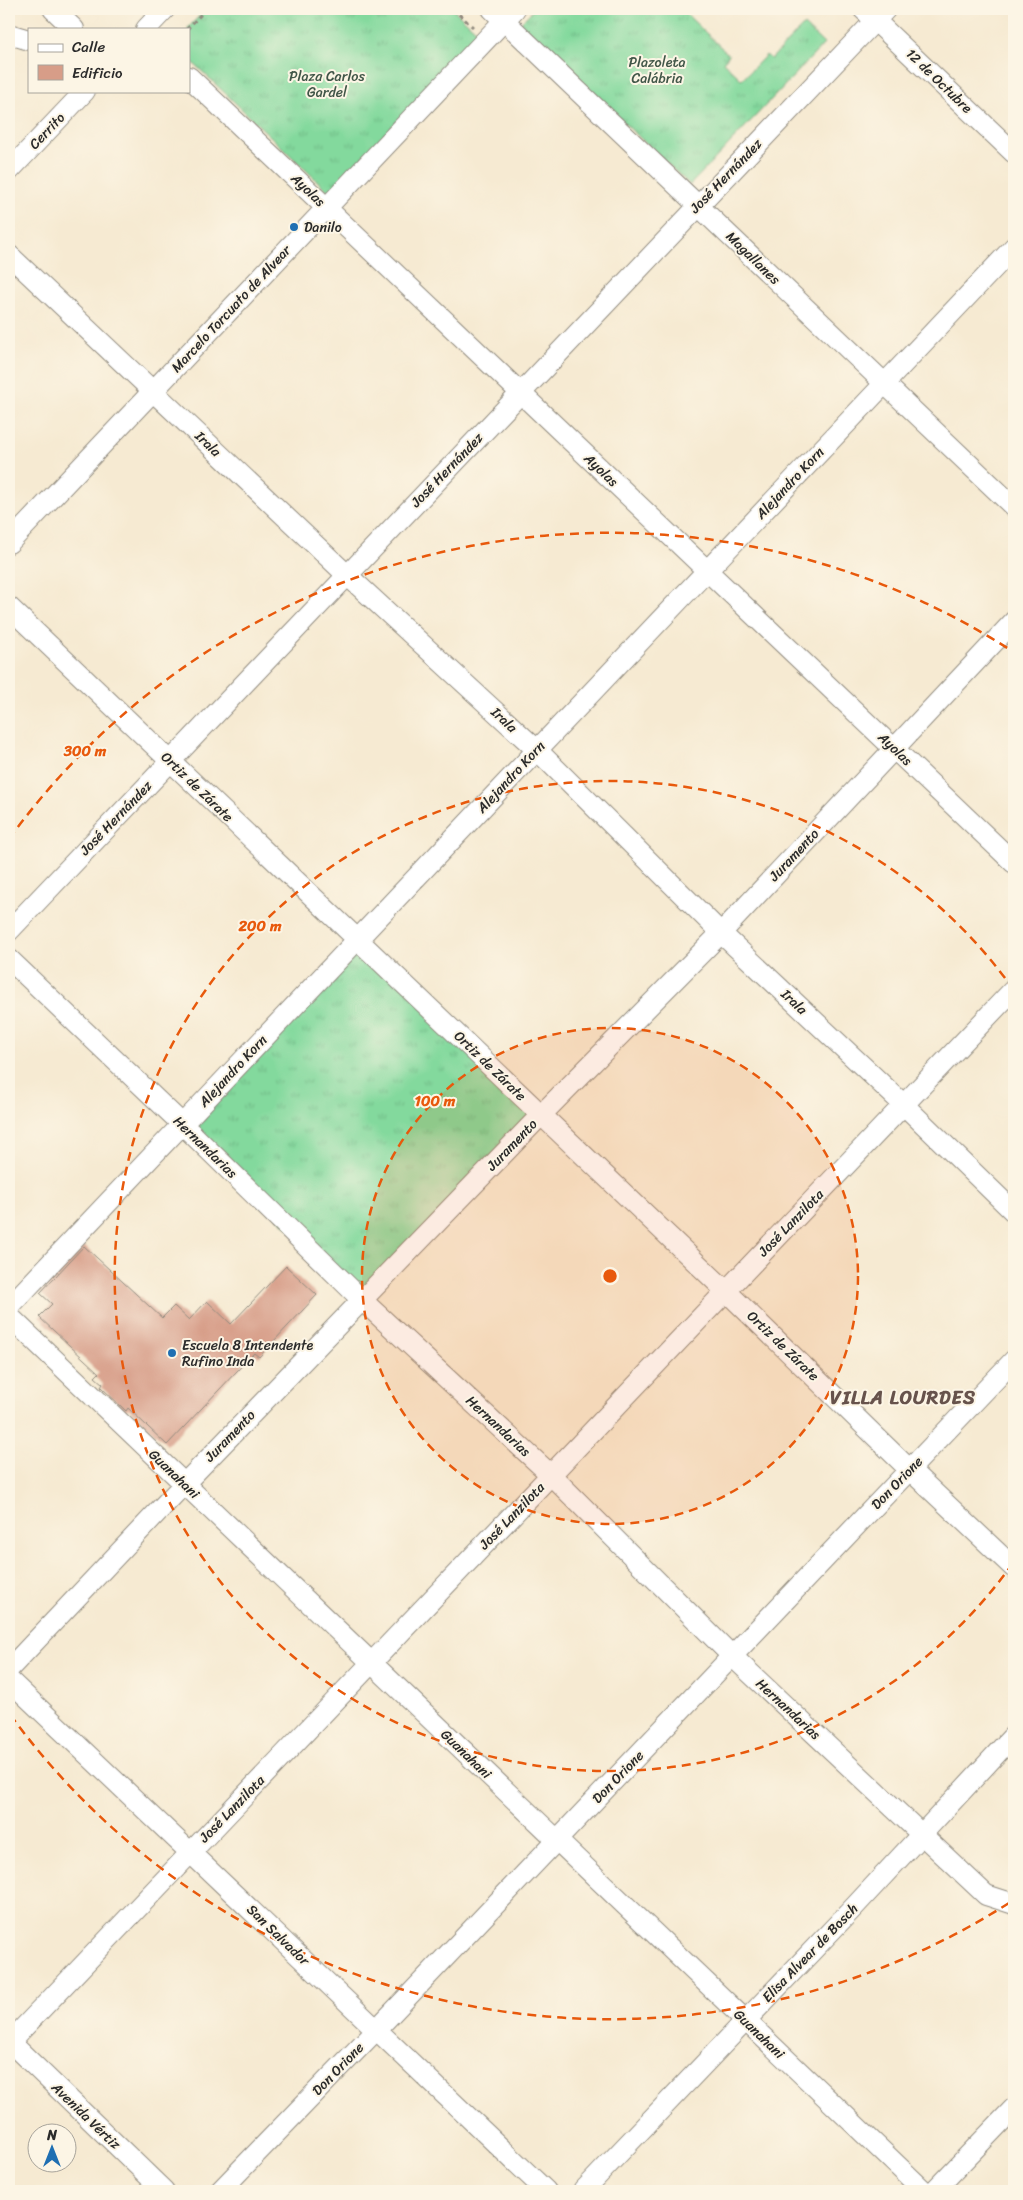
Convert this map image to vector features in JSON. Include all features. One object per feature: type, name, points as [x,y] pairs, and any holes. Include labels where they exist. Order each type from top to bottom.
[{"type":"street","points":[[53,9],[73,28]]},
{"type":"street","points":[[147,28],[165,9]]},
{"type":"street","name":"Magallanes","points":[[504,13],[698,206],[1014,507]]},
{"type":"street","name":"Marcelo Torcuato de Alvear","points":[[9,543],[326,208],[504,13]]},
{"type":"street","name":"José Hernández","points":[[9,931],[698,206],[874,13]]},
{"type":"street","name":"12 de Octubre","points":[[874,13],[1014,153]]},
{"type":"street","points":[[9,34],[28,40]]},
{"type":"street","name":"Ayolas","points":[[190,77],[1014,863]]},
{"type":"street","name":"Cerrito","points":[[9,171],[85,92]]},
{"type":"street","name":"Alejandro Korn","points":[[9,1307],[1014,247]]},
{"type":"street","name":"Irala","points":[[9,255],[347,576],[537,750],[721,933],[904,1105],[1014,1212]]},
{"type":"street","name":"Ortiz de Zárate","points":[[9,607],[1014,1568]]},
{"type":"street","name":"Juramento","points":[[9,1669],[184,1484],[541,1115],[721,933],[1014,621]]},
{"type":"street","name":"Hernandarias","points":[[9,959],[182,1124],[363,1301],[551,1475],[732,1656],[920,1834],[986,1895],[1014,1904]]},
{"type":"street","name":"José Lanzilota","points":[[9,2042],[1014,989]]},
{"type":"street","name":"Guanahani","points":[[9,1316],[924,2191]]},
{"type":"street","name":"Don Orione","points":[[220,2191],[376,2030],[1014,1360]]},
{"type":"street","name":"San Salvador","points":[[9,1680],[546,2191]]},
{"type":"street","name":"Elisa Alvear de Bosch","points":[[582,2191],[1014,1735]]},
{"type":"street","name":"Avenida Vértiz","points":[[9,2042],[164,2191]]},
{"type":"street","points":[[934,2191],[1014,2108]]},
{"type":"path","points":[[188,28],[206,9]]},
{"type":"path","points":[[453,9],[480,34]]},
{"type":"green space","name":"Plaza Carlos Gardel","points":[[206,9],[453,9],[480,34],[329,192],[190,60],[190,28],[188,28]]},
{"type":"green space","name":"Plazoleta Calábria","points":[[534,9],[681,9],[729,55],[723,62],[742,80],[766,55],[771,59],[804,25],[824,44],[690,185],[519,24]]},
{"type":"green space","points":[[357,939],[541,1115],[363,1301],[182,1124]]},
{"type":"building","name":"Escuela 8 Intendente Rufino Inda","points":[[84,1246],[162,1318],[174,1306],[189,1320],[207,1301],[231,1324],[286,1266],[317,1295],[259,1357],[254,1353],[167,1445],[128,1408],[126,1411],[101,1387],[103,1384],[95,1377],[99,1373],[39,1317],[52,1304],[40,1293]]},
{"type":"place","name":"Danilo","points":[[294,227]]},
{"type":"place","name":"Escuela 8 Intendente Rufino Inda","points":[[172,1353]]},
{"type":"district","name":"VILLA LOURDES","points":[[903,1397]]}]
